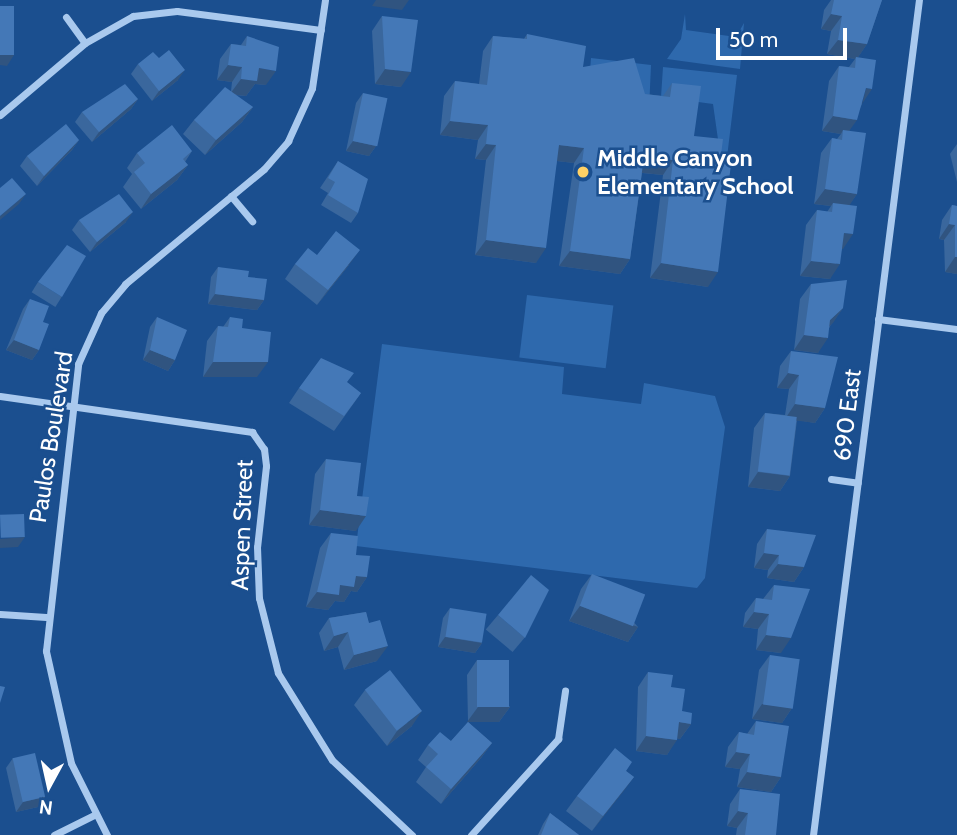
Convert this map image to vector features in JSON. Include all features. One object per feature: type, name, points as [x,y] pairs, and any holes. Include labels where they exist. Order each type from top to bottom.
[{"type":"street","name":"Paulos Boulevard","points":[[107,835],[94,815],[54,708],[46,617],[72,405],[84,347],[112,298],[277,155],[298,125],[312,88],[325,0]]},
{"type":"street","name":"690 East","points":[[813,835],[919,0]]},
{"type":"street","points":[[0,115],[85,43],[114,23],[152,12],[321,30]]},
{"type":"street","points":[[66,17],[85,43]]},
{"type":"street","points":[[231,196],[252,221]]},
{"type":"street","points":[[878,319],[957,329]]},
{"type":"street","points":[[0,396],[72,405]]},
{"type":"street","name":"Aspen Street","points":[[72,405],[252,432],[264,449],[266,466],[257,547],[259,598],[278,673],[332,760],[412,835]]},
{"type":"street","points":[[831,479],[858,482]]},
{"type":"street","points":[[0,614],[46,617]]},
{"type":"street","points":[[471,835],[558,739],[565,691]]},
{"type":"street","points":[[54,835],[94,815]]},
{"type":"shaded area","points":[[685,14],[686,30],[736,37],[744,23],[740,69],[667,59],[681,39]]},
{"type":"shaded area","points":[[591,58],[651,65],[649,110],[589,84]]},
{"type":"shaded area","points":[[663,67],[737,75],[724,182],[713,104],[661,97]]},
{"type":"shaded area","points":[[527,295],[613,306],[606,368],[519,358]]},
{"type":"shaded area","points":[[382,344],[564,367],[562,394],[641,404],[644,383],[715,396],[725,427],[705,578],[697,588],[356,546]]},
{"type":"building","points":[[834,0],[882,0],[867,44],[838,40],[842,16],[831,14]]},
{"type":"building","points":[[0,6],[14,6],[14,55],[0,55]]},
{"type":"building","points":[[382,16],[418,20],[411,72],[385,69]]},
{"type":"building","points":[[527,34],[586,46],[583,67],[634,58],[645,94],[670,97],[672,83],[701,86],[694,136],[723,139],[720,163],[731,164],[718,272],[661,263],[673,160],[644,157],[630,259],[570,251],[584,148],[559,145],[546,248],[486,240],[496,145],[486,144],[488,125],[450,121],[455,81],[487,85],[493,36],[527,39]]},
{"type":"building","points":[[247,36],[279,47],[276,71],[259,68],[257,81],[241,79],[242,67],[228,65],[231,44],[246,46]]},
{"type":"building","points":[[169,50],[185,70],[159,91],[138,64],[153,52],[159,58]]},
{"type":"building","points":[[856,57],[876,60],[872,89],[866,88],[857,120],[833,116],[839,66],[855,68]]},
{"type":"building","points":[[125,84],[138,99],[99,132],[82,112]]},
{"type":"building","points":[[225,87],[253,107],[216,140],[194,120]]},
{"type":"building","points":[[363,93],[387,98],[377,146],[353,141]]},
{"type":"building","points":[[66,124],[79,140],[44,176],[27,156]]},
{"type":"building","points":[[172,125],[192,151],[183,159],[188,165],[151,194],[134,172],[145,163],[137,153]]},
{"type":"building","points":[[843,130],[866,133],[857,194],[825,189],[832,138],[842,140]]},
{"type":"building","points":[[338,161],[368,179],[358,213],[328,195],[335,182],[328,178]]},
{"type":"building","points":[[12,178],[26,194],[0,216],[0,188]]},
{"type":"building","points":[[119,194],[133,212],[97,242],[79,220]]},
{"type":"building","points":[[833,203],[857,206],[853,234],[844,233],[840,264],[811,261],[817,210],[832,212]]},
{"type":"building","points":[[952,205],[957,206],[957,257],[955,225],[949,224]]},
{"type":"building","points":[[336,231],[360,250],[328,290],[295,264],[308,248],[317,255]]},
{"type":"building","points":[[67,245],[86,256],[62,297],[38,282]]},
{"type":"building","points":[[218,267],[249,271],[248,277],[267,279],[264,300],[215,294]]},
{"type":"building","points":[[847,280],[843,308],[830,320],[828,338],[804,335],[811,284]]},
{"type":"building","points":[[30,299],[49,306],[43,322],[49,324],[39,350],[14,340]]},
{"type":"building","points":[[157,317],[187,330],[175,360],[150,350]]},
{"type":"building","points":[[230,317],[243,319],[242,328],[271,332],[268,362],[213,362],[218,326],[228,327]]},
{"type":"building","points":[[791,351],[838,357],[825,408],[795,404],[799,375],[788,373]]},
{"type":"building","points":[[321,358],[354,373],[347,382],[361,393],[344,416],[299,388]]},
{"type":"building","points":[[765,413],[797,417],[790,475],[758,472]]},
{"type":"building","points":[[326,459],[361,463],[357,496],[369,497],[366,516],[320,510]]},
{"type":"building","points":[[24,514],[25,537],[1,538],[0,515]]},
{"type":"building","points":[[767,529],[816,535],[804,567],[778,564],[779,555],[764,553]]},
{"type":"building","points":[[331,533],[358,536],[356,555],[370,556],[367,577],[356,576],[354,587],[340,585],[339,595],[317,592]]},
{"type":"building","points":[[592,574],[645,594],[633,626],[580,606]]},
{"type":"building","points":[[531,575],[549,590],[525,638],[498,615]]},
{"type":"building","points":[[774,585],[810,589],[791,638],[766,635],[769,614],[754,612],[756,598],[772,600]]},
{"type":"building","points":[[450,608],[487,614],[482,642],[445,637]]},
{"type":"building","points":[[366,612],[369,623],[380,620],[388,646],[354,655],[348,632],[334,636],[329,618]]},
{"type":"building","points":[[770,655],[800,659],[793,709],[763,705]]},
{"type":"building","points":[[477,660],[509,660],[509,707],[477,707]]},
{"type":"building","points":[[390,670],[422,711],[397,731],[365,690]]},
{"type":"building","points":[[648,672],[673,675],[671,687],[685,689],[682,711],[692,713],[691,724],[679,722],[677,740],[646,736]]},
{"type":"building","points":[[0,686],[5,687],[0,703]]},
{"type":"building","points":[[756,721],[789,726],[781,777],[747,772],[750,754],[736,752],[739,732],[754,735]]},
{"type":"building","points":[[468,722],[492,743],[451,789],[426,767],[438,754],[428,745],[440,732],[451,741]]},
{"type":"building","points":[[615,748],[632,762],[626,771],[634,777],[603,816],[577,796]]},
{"type":"building","points":[[35,753],[45,797],[23,802],[13,758]]},
{"type":"building","points":[[740,789],[780,794],[776,835],[745,835],[748,813],[738,811]]},
{"type":"building","points":[[550,813],[579,835],[541,835]]},
{"type":"place","name":"Middle Canyon Elementary School","points":[[583,172]]}]
